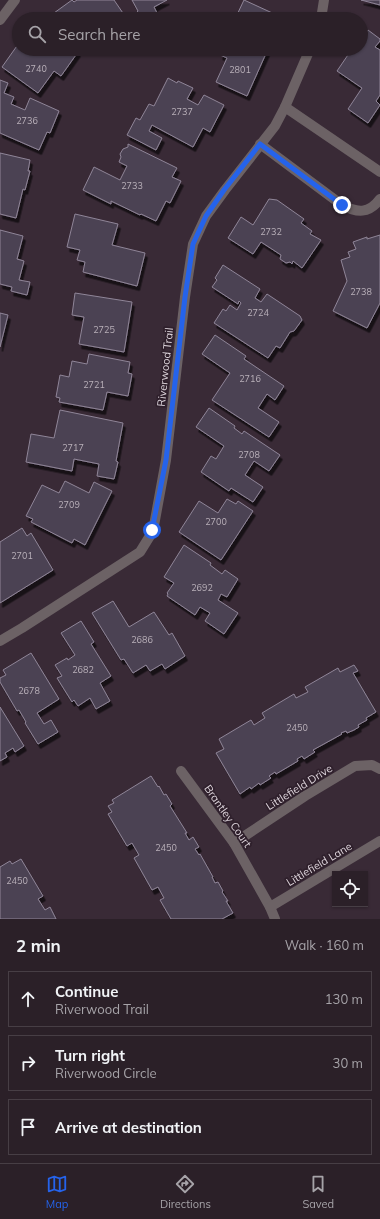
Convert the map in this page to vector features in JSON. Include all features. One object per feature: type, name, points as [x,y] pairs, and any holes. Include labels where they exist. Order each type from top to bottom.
[{"type":"street","points":[[0,20],[15,0]]},
{"type":"street","points":[[323,12],[324,0]]},
{"type":"street","name":"Riverwood Trail","points":[[0,641],[140,552],[152,530],[166,460],[185,297],[193,244],[206,216],[224,190],[275,126],[307,56]]},
{"type":"street","points":[[285,107],[380,172]]},
{"type":"street","points":[[260,144],[352,211],[364,211],[375,205],[380,199]]},
{"type":"street","name":"Littlefield Drive","points":[[234,843],[305,796],[355,766],[372,765],[380,769]]},
{"type":"street","name":"Brantley Court","points":[[181,771],[234,843],[270,907],[275,919]]},
{"type":"street","name":"Littlefield Lane","points":[[270,907],[380,841]]},
{"type":"building","points":[[72,0],[74,2],[77,0],[114,0],[122,12],[55,12]]},
{"type":"building","points":[[132,0],[167,0],[154,7],[156,12],[137,12],[138,11]]},
{"type":"building","points":[[244,0],[270,12],[238,12]]},
{"type":"building","points":[[361,0],[380,0],[380,5]]},
{"type":"building","points":[[368,30],[380,39],[375,47],[380,50],[380,95],[376,101],[380,105],[368,123],[348,109],[362,88],[337,71],[347,56],[368,56]]},
{"type":"building","points":[[12,53],[12,56],[75,56],[61,76],[54,71],[38,93],[2,67]]},
{"type":"building","points":[[222,56],[265,56],[247,96],[216,82],[227,58]]},
{"type":"building","points":[[168,78],[177,83],[178,81],[193,88],[187,99],[198,105],[204,95],[224,105],[210,132],[203,128],[193,147],[152,125],[149,131],[162,138],[156,150],[127,135],[136,118],[140,120],[149,104],[154,106]]},
{"type":"building","points":[[0,80],[8,83],[4,93],[14,97],[11,104],[25,110],[30,98],[59,111],[50,133],[47,132],[39,150],[0,133]]},
{"type":"building","points":[[128,144],[177,168],[172,177],[181,181],[170,203],[166,201],[156,221],[111,201],[111,204],[83,190],[94,167],[120,180],[127,166],[119,162],[121,157],[120,154],[123,149],[128,147]]},
{"type":"building","points":[[0,153],[30,160],[28,171],[30,171],[25,190],[23,189],[16,218],[0,214]]},
{"type":"building","points":[[269,199],[277,200],[304,219],[301,223],[312,231],[310,234],[321,240],[302,268],[293,261],[292,264],[290,262],[286,263],[280,259],[281,255],[261,242],[253,254],[228,238],[241,217],[253,225]]},
{"type":"building","points":[[75,214],[118,224],[112,245],[145,253],[137,286],[83,272],[85,262],[77,260],[80,250],[67,247]]},
{"type":"building","points":[[0,230],[23,236],[17,259],[24,261],[19,280],[30,282],[27,295],[11,291],[12,287],[0,284]]},
{"type":"building","points":[[380,235],[380,303],[367,328],[333,311],[347,281],[341,260],[350,257],[348,252],[356,249],[353,242],[367,237],[367,239]]},
{"type":"building","points":[[223,265],[260,289],[255,298],[261,302],[267,294],[300,316],[302,320],[294,331],[290,332],[280,348],[276,346],[268,358],[214,323],[223,309],[226,311],[230,305],[237,310],[241,303],[239,301],[238,304],[212,287],[217,280],[215,278]]},
{"type":"building","points":[[75,293],[132,302],[124,352],[79,344],[84,317],[72,315]]},
{"type":"building","points":[[0,313],[8,315],[0,347]]},
{"type":"building","points":[[215,335],[246,356],[244,359],[284,386],[275,400],[267,394],[258,408],[279,422],[269,437],[212,400],[230,373],[202,354]]},
{"type":"building","points":[[89,354],[130,362],[128,373],[132,374],[128,396],[107,392],[103,410],[59,402],[60,398],[56,397],[60,375],[69,377],[72,361],[87,364]]},
{"type":"building","points":[[209,408],[235,426],[234,428],[242,434],[244,431],[280,455],[269,471],[254,461],[245,475],[263,487],[253,502],[231,488],[229,491],[201,472],[211,456],[216,459],[224,446],[196,427]]},
{"type":"building","points":[[60,410],[123,423],[116,461],[118,462],[114,479],[97,476],[99,464],[74,459],[72,471],[26,462],[31,434],[54,438]]},
{"type":"building","points":[[65,481],[89,493],[94,482],[112,491],[85,545],[74,539],[72,543],[31,522],[33,519],[26,516],[42,485],[59,493]]},
{"type":"building","points":[[227,499],[236,504],[238,501],[253,511],[221,560],[179,532],[199,501],[218,513]]},
{"type":"building","points":[[22,528],[27,536],[31,533],[53,570],[0,603],[0,542]]},
{"type":"building","points":[[184,545],[211,563],[210,565],[222,574],[225,570],[238,579],[227,597],[221,594],[218,600],[238,613],[224,634],[205,621],[210,613],[200,607],[195,615],[167,596],[167,593],[174,583],[164,577]]},
{"type":"building","points":[[113,601],[129,627],[154,612],[169,635],[172,633],[185,656],[165,669],[162,664],[150,671],[146,665],[133,673],[124,659],[121,660],[92,613]]},
{"type":"building","points":[[81,621],[94,642],[91,644],[111,676],[100,683],[110,701],[96,709],[90,698],[78,706],[74,700],[72,702],[57,678],[62,676],[55,665],[67,658],[68,660],[75,655],[61,633]]},
{"type":"building","points":[[31,653],[59,699],[37,713],[44,724],[51,720],[58,732],[38,744],[19,710],[17,711],[0,682],[0,678],[6,675],[3,670]]},
{"type":"building","points":[[354,665],[358,671],[353,673],[376,712],[366,718],[367,720],[358,725],[359,727],[347,733],[346,731],[341,733],[342,734],[313,750],[315,752],[304,759],[302,756],[297,759],[298,761],[276,774],[275,772],[269,776],[271,778],[260,785],[259,783],[251,789],[250,787],[240,794],[216,753],[224,749],[219,739],[251,720],[254,725],[265,718],[262,713],[294,694],[296,698],[308,692],[305,687],[338,668],[340,672]]},
{"type":"building","points":[[0,707],[24,746],[15,752],[13,748],[5,753],[7,757],[0,761]]},
{"type":"building","points":[[151,776],[172,804],[170,806],[187,833],[185,833],[189,840],[193,837],[199,847],[195,849],[199,855],[200,854],[215,883],[218,882],[233,913],[222,919],[171,919],[160,900],[164,898],[158,887],[152,890],[134,858],[139,855],[132,843],[127,846],[108,814],[112,812],[108,806],[114,803],[112,800]]},
{"type":"building","points":[[21,859],[43,896],[38,899],[45,910],[50,907],[56,919],[0,919],[0,867],[10,861],[12,864]]},
{"type":"route","points":[[152,530],[166,460],[185,297],[193,244],[206,216],[224,190],[260,144],[342,205]]}]
